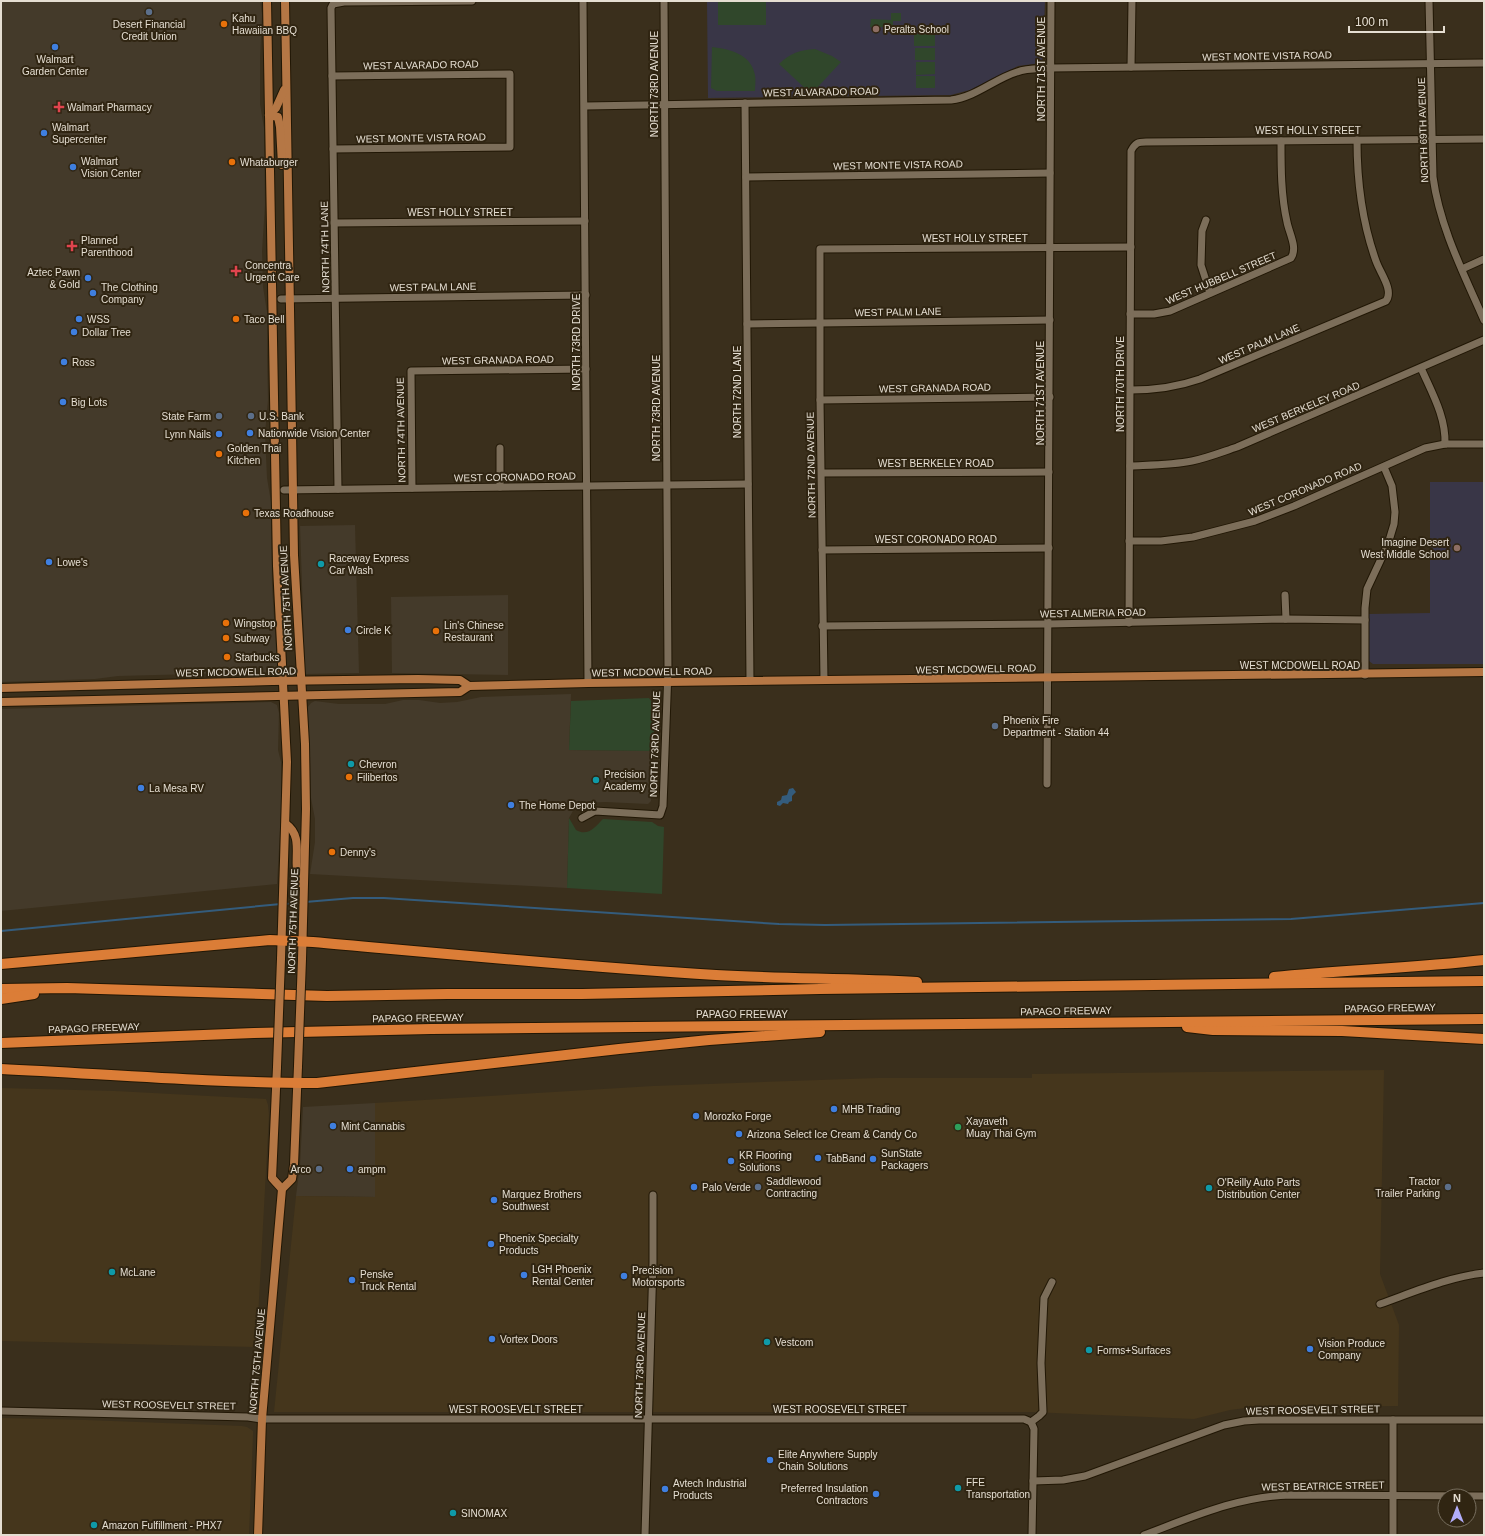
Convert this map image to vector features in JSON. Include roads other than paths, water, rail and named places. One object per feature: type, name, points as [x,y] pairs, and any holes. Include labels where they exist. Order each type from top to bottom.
[{"type":"highway","points":[[1,964],[270,940],[302,941],[676,972],[783,978],[859,978],[1000,987]]},
{"type":"highway","points":[[1208,984],[1319,973],[1399,968],[1484,960]]},
{"type":"highway","points":[[1,989],[67,988],[328,996],[582,994],[820,989],[1484,981]]},
{"type":"highway","points":[[1,999],[67,988]]},
{"type":"highway","name":"PAPAGO FREEWAY","points":[[1,1043],[254,1033],[430,1029],[1484,1019]]},
{"type":"highway","points":[[1121,1022],[1213,1030],[1342,1031],[1484,1039]]},
{"type":"highway","points":[[1,1069],[276,1083],[316,1083],[709,1040],[918,1025]]},
{"type":"highway","points":[[1,1036],[32,1042]]},
{"type":"main road","name":"NORTH 75TH AVENUE","points":[[267,1],[277,566],[285,696],[287,762],[282,941],[272,1178],[282,1189]]},
{"type":"main road","name":"NORTH 75TH AVENUE","points":[[258,1535],[262,1419],[282,1189],[292,1179],[298,1066],[306,809],[302,696],[294,555],[285,299],[288,204],[285,1]]},
{"type":"main road","points":[[269,115],[276,108],[286,82]]},
{"type":"main road","points":[[269,115],[278,117],[284,183],[288,204]]},
{"type":"main road","name":"WEST MCDOWELL ROAD","points":[[1,702],[460,692],[469,686],[588,683],[1365,675],[1484,672]]},
{"type":"main road","name":"WEST MCDOWELL ROAD","points":[[1,688],[418,679],[460,680],[469,686]]},
{"type":"main road","points":[[286,824],[292,829],[297,841],[298,875],[303,889]]},
{"type":"street","points":[[439,1],[472,1]]},
{"type":"street","name":"NORTH 74TH LANE","points":[[338,489],[331,12],[333,4],[344,2],[439,1]]},
{"type":"street","name":"NORTH 73RD DRIVE","points":[[583,1],[588,486],[588,683]]},
{"type":"street","name":"NORTH 73RD AVENUE","points":[[582,818],[595,811],[660,815],[663,806],[667,682],[664,1]]},
{"type":"street","name":"NORTH 71ST AVENUE","points":[[1047,784],[1051,1]]},
{"type":"street","points":[[1131,67],[1132,1]]},
{"type":"street","name":"NORTH 69TH AVENUE","points":[[1429,1],[1432,64],[1433,177],[1446,232],[1484,320]]},
{"type":"street","name":"WEST MONTE VISTA ROAD","points":[[1051,68],[1484,63]]},
{"type":"street","name":"WEST ALVARADO ROAD","points":[[585,106],[951,100],[976,92],[1017,72],[1051,68]]},
{"type":"street","name":"WEST ALVARADO ROAD","points":[[332,76],[510,74],[510,147]]},
{"type":"street","name":"NORTH 72ND LANE","points":[[745,103],[750,681]]},
{"type":"street","name":"WEST PALM LANE","points":[[1131,390],[1177,386],[1200,379],[1382,303],[1389,297],[1389,290],[1376,262],[1364,216],[1358,185],[1357,140]]},
{"type":"street","name":"WEST HOLLY STREET","points":[[1134,145],[1138,142],[1484,140]]},
{"type":"street","name":"WEST HUBBELL STREET","points":[[1130,314],[1154,314],[1170,311],[1286,261],[1293,254],[1294,248],[1286,221],[1281,141]]},
{"type":"street","name":"NORTH 70TH DRIVE","points":[[1129,623],[1131,151],[1134,145]]},
{"type":"street","name":"WEST MONTE VISTA ROAD","points":[[333,149],[510,147]]},
{"type":"street","name":"WEST MONTE VISTA ROAD","points":[[746,177],[1050,173]]},
{"type":"street","points":[[1206,220],[1202,231],[1201,265],[1210,293]]},
{"type":"street","name":"WEST HOLLY STREET","points":[[334,223],[585,221]]},
{"type":"street","name":"WEST HOLLY STREET","points":[[820,249],[1131,247]]},
{"type":"street","name":"NORTH 72ND AVENUE","points":[[820,249],[822,626],[824,680]]},
{"type":"street","points":[[1462,269],[1484,259]]},
{"type":"street","name":"WEST PALM LANE","points":[[285,299],[586,295]]},
{"type":"street","name":"WEST PALM LANE","points":[[747,324],[1050,320]]},
{"type":"street","name":"WEST BERKELEY ROAD","points":[[1130,466],[1174,464],[1212,456],[1237,447],[1484,340]]},
{"type":"street","points":[[1421,368],[1443,418],[1445,444]]},
{"type":"street","name":"WEST GRANADA ROAD","points":[[411,371],[586,369]]},
{"type":"street","name":"NORTH 74TH AVENUE","points":[[411,371],[412,488]]},
{"type":"street","name":"WEST GRANADA ROAD","points":[[820,400],[1050,397]]},
{"type":"street","name":"WEST CORONADO ROAD","points":[[1129,541],[1161,541],[1193,537],[1239,527],[1288,508],[1425,448],[1445,444],[1484,444]]},
{"type":"street","points":[[500,448],[500,487]]},
{"type":"street","points":[[1365,675],[1365,620],[1367,589],[1388,544],[1394,524],[1394,497],[1388,475],[1384,467]]},
{"type":"street","name":"WEST BERKELEY ROAD","points":[[822,473],[1049,472]]},
{"type":"street","name":"WEST CORONADO ROAD","points":[[284,490],[748,484]]},
{"type":"street","name":"WEST CORONADO ROAD","points":[[822,550],[1049,548]]},
{"type":"street","points":[[1285,595],[1286,619]]},
{"type":"street","name":"WEST ALMERIA ROAD","points":[[822,626],[1129,623],[1286,619],[1365,620]]},
{"type":"street","name":"NORTH 73RD AVENUE","points":[[645,1535],[653,1262],[653,1195]]},
{"type":"street","points":[[1380,1304],[1449,1279],[1484,1273]]},
{"type":"street","points":[[1032,1535],[1034,1429],[1031,1422],[1043,1412],[1041,1363],[1044,1298],[1052,1282]]},
{"type":"street","name":"WEST ROOSEVELT STREET","points":[[1,1410],[248,1417],[262,1419],[1024,1419],[1031,1422]]},
{"type":"street","points":[[1393,1420],[1393,1535]]},
{"type":"street","name":"WEST ROOSEVELT STREET","points":[[1033,1481],[1063,1480],[1085,1476],[1219,1427],[1244,1421],[1484,1420]]},
{"type":"street","name":"WEST BEATRICE STREET","points":[[1144,1535],[1222,1506],[1253,1498],[1291,1495],[1484,1496]]},
{"type":"water","points":[[793,788],[796,792],[792,796],[792,801],[788,804],[783,803],[780,806],[777,805],[777,802],[781,800],[782,796],[787,795],[789,789]]},
{"type":"waterway","points":[[305,902],[353,898],[384,898],[779,924],[825,925],[1291,919],[1484,903]]},
{"type":"waterway","points":[[285,904],[300,903]]},
{"type":"waterway","points":[[1,931],[281,904]]},
{"type":"place","name":"Desert Financial Credit Union","points":[[149,12]]},
{"type":"place","name":"Kahu Hawaiian BBQ","points":[[224,24]]},
{"type":"place","name":"Peralta School","points":[[876,29]]},
{"type":"place","name":"Walmart Garden Center","points":[[55,47]]},
{"type":"place","name":"Walmart Pharmacy","points":[[59,107]]},
{"type":"place","name":"Walmart Supercenter","points":[[44,133]]},
{"type":"place","name":"Whataburger","points":[[232,162]]},
{"type":"place","name":"Walmart Vision Center","points":[[73,167]]},
{"type":"place","name":"Planned Parenthood","points":[[72,246]]},
{"type":"place","name":"Concentra Urgent Care","points":[[236,271]]},
{"type":"place","name":"Aztec Pawn & Gold","points":[[88,278]]},
{"type":"place","name":"The Clothing Company","points":[[93,293]]},
{"type":"place","name":"WSS","points":[[79,319]]},
{"type":"place","name":"Taco Bell","points":[[236,319]]},
{"type":"place","name":"Dollar Tree","points":[[74,332]]},
{"type":"place","name":"Ross","points":[[64,362]]},
{"type":"place","name":"Big Lots","points":[[63,402]]},
{"type":"place","name":"State Farm","points":[[219,416]]},
{"type":"place","name":"U.S. Bank","points":[[251,416]]},
{"type":"place","name":"Nationwide Vision Center","points":[[250,433]]},
{"type":"place","name":"Lynn Nails","points":[[219,434]]},
{"type":"place","name":"Golden Thai Kitchen","points":[[219,454]]},
{"type":"place","name":"Texas Roadhouse","points":[[246,513]]},
{"type":"place","name":"Imagine Desert West Middle School","points":[[1457,548]]},
{"type":"place","name":"Lowe's","points":[[49,562]]},
{"type":"place","name":"Raceway Express Car Wash","points":[[321,564]]},
{"type":"place","name":"Wingstop","points":[[226,623]]},
{"type":"place","name":"Circle K","points":[[348,630]]},
{"type":"place","name":"Lin's Chinese Restaurant","points":[[436,631]]},
{"type":"place","name":"Subway","points":[[226,638]]},
{"type":"place","name":"Starbucks","points":[[227,657]]},
{"type":"place","name":"Phoenix Fire Department - Station 44","points":[[995,726]]},
{"type":"place","name":"Chevron","points":[[351,764]]},
{"type":"place","name":"Filibertos","points":[[349,777]]},
{"type":"place","name":"Precision Academy","points":[[596,780]]},
{"type":"place","name":"La Mesa RV","points":[[141,788]]},
{"type":"place","name":"The Home Depot","points":[[511,805]]},
{"type":"place","name":"Denny's","points":[[332,852]]},
{"type":"place","name":"MHB Trading","points":[[834,1109]]},
{"type":"place","name":"Morozko Forge","points":[[696,1116]]},
{"type":"place","name":"Mint Cannabis","points":[[333,1126]]},
{"type":"place","name":"Xayaveth Muay Thai Gym","points":[[958,1127]]},
{"type":"place","name":"Arizona Select Ice Cream & Candy Co","points":[[739,1134]]},
{"type":"place","name":"TabBand","points":[[818,1158]]},
{"type":"place","name":"SunState Packagers","points":[[873,1159]]},
{"type":"place","name":"KR Flooring Solutions","points":[[731,1161]]},
{"type":"place","name":"Arco","points":[[319,1169]]},
{"type":"place","name":"ampm","points":[[350,1169]]},
{"type":"place","name":"Palo Verde","points":[[694,1187]]},
{"type":"place","name":"Saddlewood Contracting","points":[[758,1187]]},
{"type":"place","name":"Tractor Trailer Parking","points":[[1448,1187]]},
{"type":"place","name":"O'Reilly Auto Parts Distribution Center","points":[[1209,1188]]},
{"type":"place","name":"Marquez Brothers Southwest","points":[[494,1200]]},
{"type":"place","name":"Phoenix Specialty Products","points":[[491,1244]]},
{"type":"place","name":"McLane","points":[[112,1272]]},
{"type":"place","name":"LGH Phoenix Rental Center","points":[[524,1275]]},
{"type":"place","name":"Precision Motorsports","points":[[624,1276]]},
{"type":"place","name":"Penske Truck Rental","points":[[352,1280]]},
{"type":"place","name":"Vortex Doors","points":[[492,1339]]},
{"type":"place","name":"Vestcom","points":[[767,1342]]},
{"type":"place","name":"Vision Produce Company","points":[[1310,1349]]},
{"type":"place","name":"Forms+Surfaces","points":[[1089,1350]]},
{"type":"place","name":"Elite Anywhere Supply Chain Solutions","points":[[770,1460]]},
{"type":"place","name":"FFE Transportation","points":[[958,1488]]},
{"type":"place","name":"Avtech Industrial Products","points":[[665,1489]]},
{"type":"place","name":"Preferred Insulation Contractors","points":[[876,1494]]},
{"type":"place","name":"SINOMAX","points":[[453,1513]]},
{"type":"place","name":"Amazon Fulfillment - PHX7","points":[[94,1525]]}]
